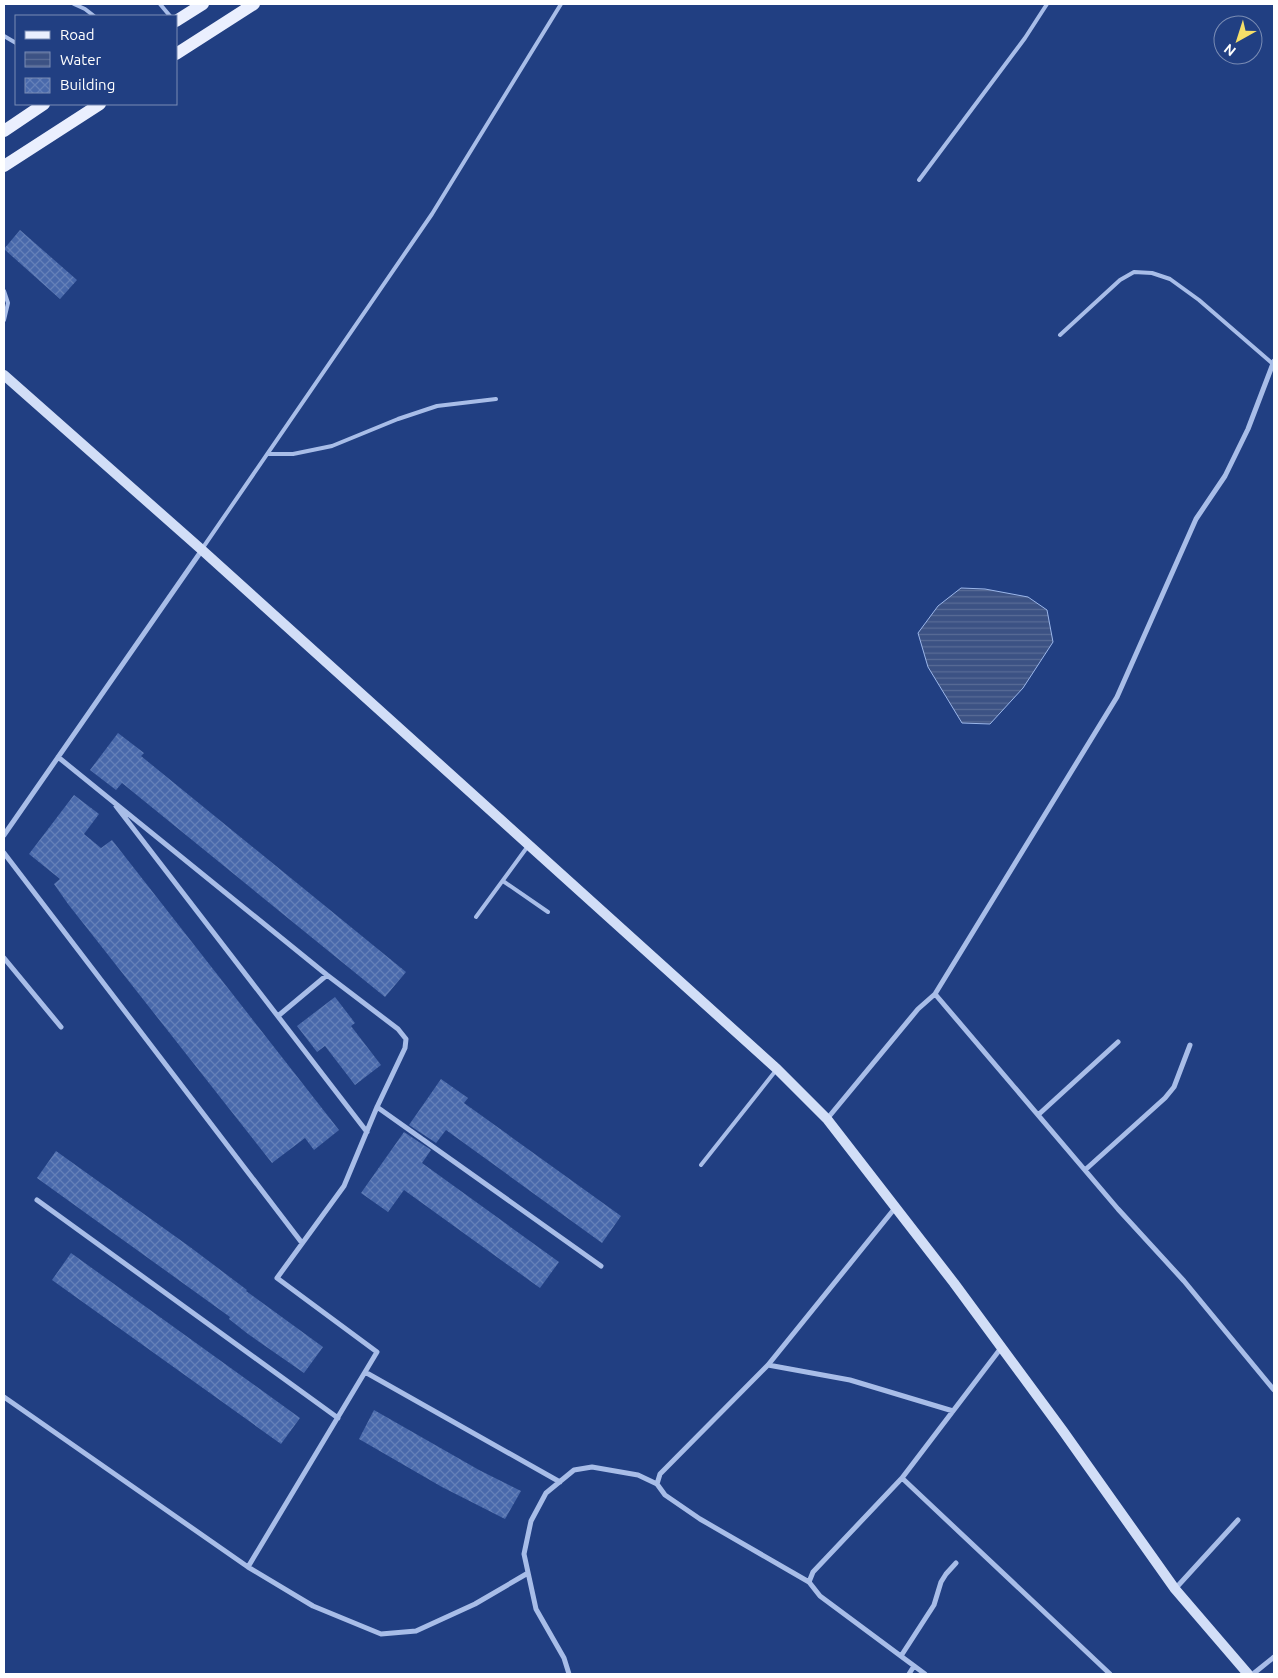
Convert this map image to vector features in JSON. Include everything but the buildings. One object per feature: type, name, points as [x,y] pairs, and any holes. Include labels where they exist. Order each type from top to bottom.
[{"type":"main road","points":[[178,20],[203,4]]},
{"type":"main road","points":[[178,53],[254,4]]},
{"type":"main road","points":[[4,131],[43,105]]},
{"type":"main road","points":[[4,166],[98,105]]},
{"type":"main road","points":[[4,375],[202,550],[827,1118],[954,1283],[1175,1589],[1248,1674]]},
{"type":"street","points":[[827,1118],[918,1009],[935,994],[1117,697],[1196,519],[1225,476],[1248,429],[1274,362]]},
{"type":"street","points":[[4,835],[202,550]]},
{"type":"street","points":[[58,756],[398,1030],[406,1039],[405,1048],[377,1107],[344,1186],[277,1278],[377,1352],[248,1567]]},
{"type":"street","points":[[110,798],[367,1132]]},
{"type":"street","points":[[4,854],[302,1243]]},
{"type":"street","points":[[4,958],[61,1027]]},
{"type":"street","points":[[278,1016],[327,974]]},
{"type":"street","points":[[935,994],[1118,1209],[1184,1281],[1274,1390]]},
{"type":"street","points":[[1038,1115],[1118,1042]]},
{"type":"street","points":[[1085,1170],[1166,1098],[1174,1087],[1190,1045]]},
{"type":"street","points":[[377,1107],[601,1266]]},
{"type":"street","points":[[37,1200],[338,1418]]},
{"type":"street","points":[[657,1484],[660,1474],[768,1365],[895,1208]]},
{"type":"street","points":[[809,1582],[813,1572],[902,1478],[1001,1347]]},
{"type":"street","points":[[768,1365],[850,1380],[953,1411]]},
{"type":"street","points":[[365,1372],[560,1482]]},
{"type":"street","points":[[4,1397],[248,1567],[313,1606],[381,1634],[416,1631],[475,1604],[528,1573]]},
{"type":"street","points":[[569,1674],[564,1658],[536,1609],[524,1554],[531,1521],[546,1493],[574,1470],[592,1467],[638,1474],[657,1484],[665,1495],[700,1519],[809,1582],[820,1596],[925,1674]]},
{"type":"street","points":[[902,1478],[1110,1674]]},
{"type":"street","points":[[1175,1589],[1238,1520]]},
{"type":"street","points":[[901,1656],[934,1605],[941,1582],[956,1563]]},
{"type":"street","points":[[1253,1674],[1274,1656]]},
{"type":"street","points":[[909,1674],[914,1666]]},
{"type":"lane","points":[[74,4],[93,15]]},
{"type":"lane","points":[[160,4],[169,15]]},
{"type":"lane","points":[[202,550],[432,214],[561,4]]},
{"type":"lane","points":[[919,180],[1025,38],[1047,4]]},
{"type":"lane","points":[[4,36],[15,42]]},
{"type":"lane","points":[[1060,334],[1120,280],[1134,272],[1152,273],[1170,279],[1199,300],[1274,362]]},
{"type":"lane","points":[[4,292],[8,303],[4,320]]},
{"type":"lane","points":[[268,454],[293,454],[332,446],[398,419],[437,406],[496,399]]},
{"type":"lane","points":[[476,917],[528,846]]},
{"type":"lane","points":[[503,881],[548,912]]},
{"type":"lane","points":[[701,1165],[776,1070]]},
{"type":"water","points":[[961,588],[985,589],[1028,597],[1047,610],[1053,642],[1023,688],[990,724],[962,723],[928,667],[918,633],[938,606]]}]
